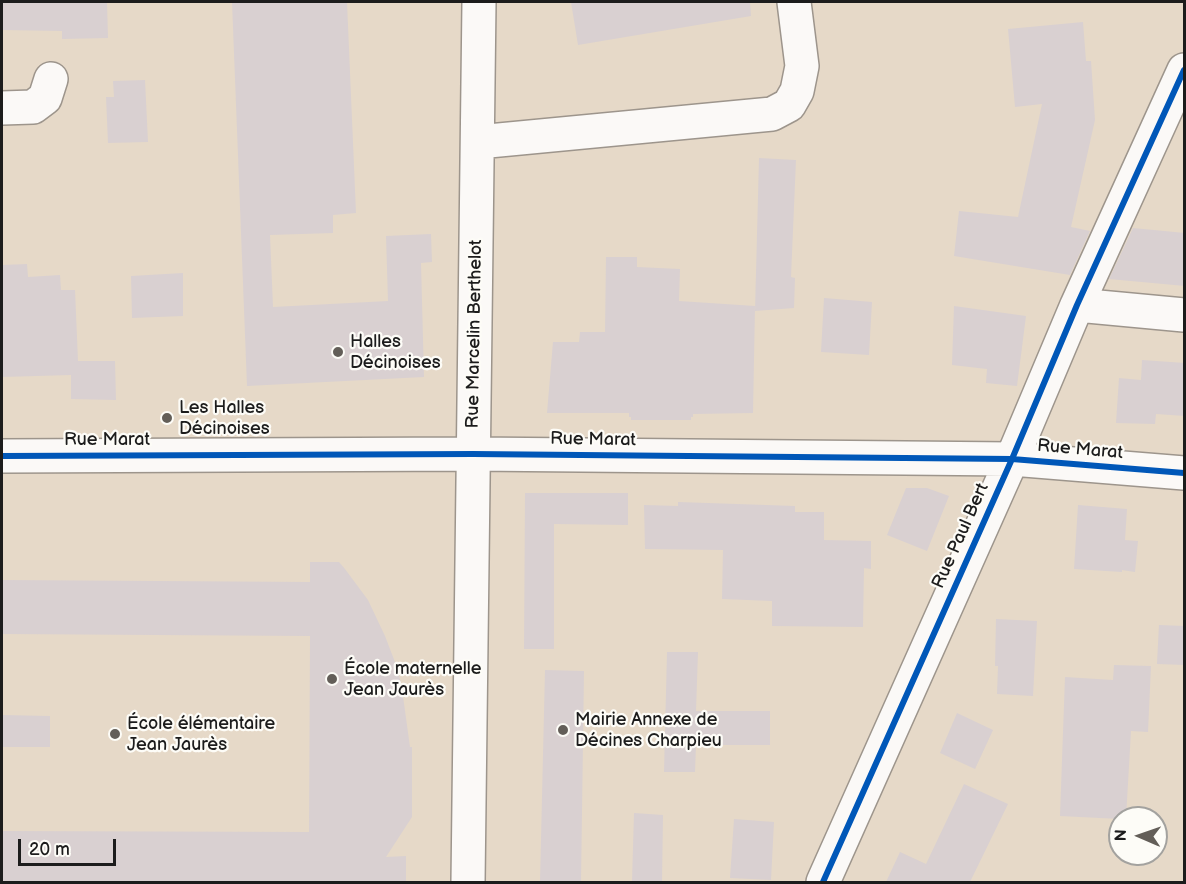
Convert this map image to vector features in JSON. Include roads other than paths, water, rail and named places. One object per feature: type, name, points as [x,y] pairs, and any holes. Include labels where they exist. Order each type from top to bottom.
[{"type":"street","name":"Rue Marcelin Berthelot","points":[[468,882],[479,2]]},
{"type":"street","points":[[478,142],[772,114],[789,105],[796,91],[802,66],[794,2]]},
{"type":"street","name":"Rue Paul Bert","points":[[823,882],[1012,459],[1077,305],[1185,70]]},
{"type":"street","points":[[2,108],[33,107],[45,98],[51,79]]},
{"type":"street","points":[[1077,305],[1185,315]]},
{"type":"street","name":"Rue Marat","points":[[2,456],[473,454],[1012,459],[1185,473]]},
{"type":"place","name":"Halles Décinoises","points":[[338,352]]},
{"type":"place","name":"Les Halles Décinoises","points":[[167,418]]},
{"type":"place","name":"École maternelle Jean Jaurès","points":[[332,679]]},
{"type":"place","name":"Mairie Annexe de Décines Charpieu","points":[[563,730]]},
{"type":"place","name":"École élémentaire Jean Jaurès","points":[[115,734]]}]
